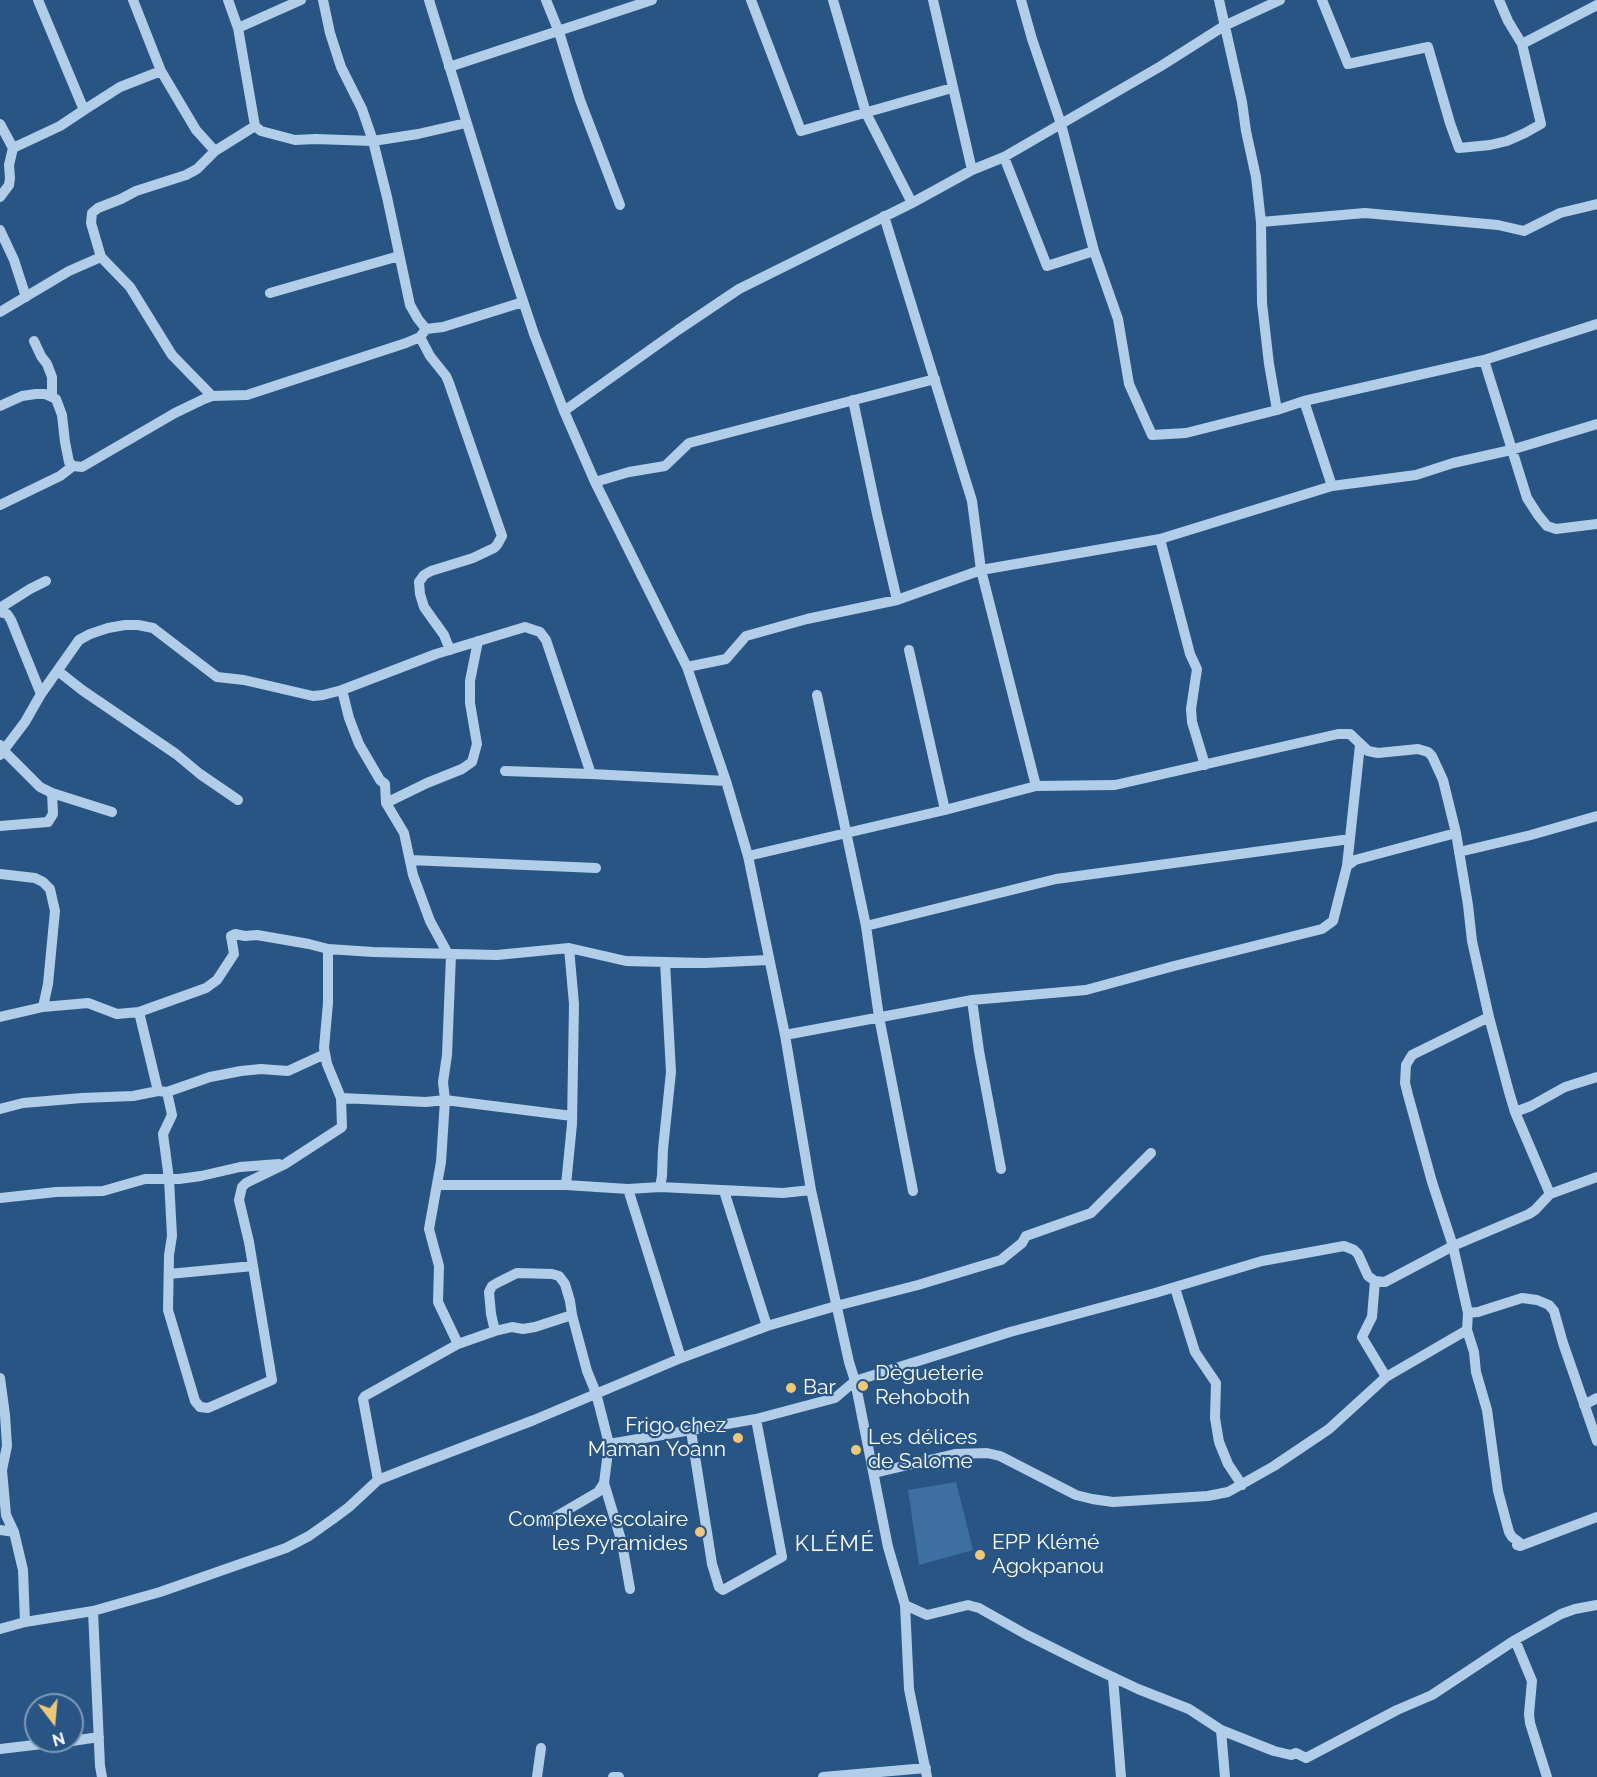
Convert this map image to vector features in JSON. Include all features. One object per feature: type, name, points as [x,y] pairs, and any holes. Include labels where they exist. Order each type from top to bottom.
[{"type":"street","points":[[38,0],[84,110]]},
{"type":"street","points":[[133,0],[161,71],[196,130],[216,151]]},
{"type":"street","points":[[228,0],[238,28],[255,126],[261,131],[295,140],[373,141],[466,123]]},
{"type":"street","points":[[238,28],[301,0]]},
{"type":"street","points":[[323,0],[330,33],[342,67],[362,109],[373,141],[410,305],[418,319],[430,356],[449,383],[502,536],[494,548],[473,558],[431,571],[419,582],[424,607],[444,635],[450,650]]},
{"type":"street","points":[[429,0],[523,302],[564,411],[595,483],[687,668],[726,781],[748,856],[784,1035],[811,1190],[855,1381],[888,1547],[905,1605],[909,1689],[926,1773],[823,1777]]},
{"type":"street","points":[[546,0],[559,32],[580,100],[620,205]]},
{"type":"street","points":[[449,67],[559,32],[639,2],[652,0]]},
{"type":"street","points":[[751,0],[801,131],[952,88]]},
{"type":"street","points":[[833,0],[866,113],[912,203]]},
{"type":"street","points":[[933,0],[972,170]]},
{"type":"street","points":[[1020,0],[1061,124],[1094,252],[1118,319],[1129,384],[1152,435],[1186,434],[1304,401],[1484,360],[1597,324]]},
{"type":"street","points":[[1219,0],[1256,177],[1261,222],[1262,303],[1277,410]]},
{"type":"street","points":[[564,411],[739,289],[912,203],[972,170],[1004,157],[1161,66],[1224,26],[1280,0]]},
{"type":"street","points":[[1322,0],[1348,64],[1428,47],[1450,123],[1460,148],[1508,141],[1541,124],[1522,44],[1499,0]]},
{"type":"street","points":[[1522,44],[1597,5]]},
{"type":"street","points":[[13,148],[60,126],[120,87],[161,71]]},
{"type":"street","points":[[0,124],[13,148],[9,165],[9,185],[0,197]]},
{"type":"street","points":[[212,396],[172,355],[130,287],[101,257],[91,223],[92,213],[100,206],[136,191],[186,176],[216,151],[255,126]]},
{"type":"street","points":[[1004,157],[1047,266],[1094,252]]},
{"type":"street","points":[[1261,222],[1365,213],[1498,225],[1524,231],[1560,213],[1597,204]]},
{"type":"street","points":[[884,216],[972,501],[981,570],[1036,786]]},
{"type":"street","points":[[0,230],[14,260],[26,297]]},
{"type":"street","points":[[270,293],[399,256]]},
{"type":"street","points":[[0,312],[69,271],[101,257]]},
{"type":"street","points":[[0,406],[22,396],[36,394],[52,396],[59,404],[62,414],[69,462],[73,466],[82,467],[175,412],[212,396],[248,395],[360,359],[423,333],[523,302]]},
{"type":"street","points":[[34,341],[52,377],[52,396]]},
{"type":"street","points":[[1484,360],[1527,498],[1547,526],[1556,529],[1597,524]]},
{"type":"street","points":[[595,483],[629,472],[665,465],[689,443],[935,379]]},
{"type":"street","points":[[853,400],[897,600]]},
{"type":"street","points":[[1304,401],[1332,486]]},
{"type":"street","points":[[687,668],[726,659],[746,636],[807,619],[897,600],[981,570],[1160,538],[1332,486],[1416,475],[1597,424]]},
{"type":"street","points":[[0,506],[60,476],[73,466]]},
{"type":"street","points":[[1160,538],[1190,654],[1197,669],[1191,710],[1192,722],[1205,765]]},
{"type":"street","points":[[41,694],[11,620],[0,610],[46,581]]},
{"type":"street","points":[[112,812],[40,787],[1,750],[26,722],[41,694],[80,640],[108,628],[125,625],[153,628],[217,677],[244,680],[313,696],[342,690],[450,650],[525,627],[540,632],[546,640],[591,774]]},
{"type":"street","points":[[386,803],[462,769],[472,762],[477,744],[470,703],[470,681],[478,641]]},
{"type":"street","points":[[909,650],[945,810]]},
{"type":"street","points":[[58,671],[238,800]]},
{"type":"street","points":[[342,690],[359,744],[380,780],[385,784],[386,803],[405,833],[413,875],[430,921],[450,955],[441,1162],[429,1228],[439,1266],[438,1302],[458,1344]]},
{"type":"street","points":[[816,695],[866,926],[879,1017],[913,1191]]},
{"type":"street","points":[[748,856],[945,810],[1036,786],[1115,786],[1338,734],[1350,734],[1360,745],[1378,753],[1418,749],[1428,752],[1443,780],[1456,833],[1472,941],[1489,1017],[1515,1112],[1550,1194]]},
{"type":"street","points":[[784,1035],[972,1000],[1086,990],[1322,929],[1333,921],[1347,866],[1360,745]]},
{"type":"street","points":[[505,771],[726,781]]},
{"type":"street","points":[[0,826],[48,822],[53,814],[52,793]]},
{"type":"street","points":[[1459,852],[1531,836],[1597,816]]},
{"type":"street","points":[[1347,866],[1355,860],[1456,833]]},
{"type":"street","points":[[866,926],[1056,879],[1350,839]]},
{"type":"street","points":[[410,860],[596,867]]},
{"type":"street","points":[[0,874],[35,878],[50,889],[54,900],[56,911],[53,941],[43,1007]]},
{"type":"street","points":[[0,1017],[43,1007],[88,1003],[117,1014],[139,1012],[206,988],[217,980],[234,954],[231,936],[257,935],[328,949],[450,955],[498,955],[569,948],[626,961],[705,963],[768,960]]},
{"type":"street","points":[[566,1185],[572,1116],[574,1004],[569,948]]},
{"type":"street","points":[[139,1012],[172,1115],[163,1139],[169,1179],[172,1236],[168,1310],[195,1401],[204,1408],[214,1406],[272,1380],[239,1193],[246,1183],[285,1164],[342,1127],[341,1098],[325,1054],[328,949]]},
{"type":"street","points":[[660,1187],[663,1176],[663,1149],[671,1072],[665,962]]},
{"type":"street","points":[[972,1000],[1001,1169]]},
{"type":"street","points":[[1489,1017],[1412,1055],[1406,1065],[1405,1083],[1432,1182],[1453,1246],[1468,1313],[1467,1330],[1486,1410],[1498,1491],[1509,1532],[1520,1546],[1597,1517]]},
{"type":"street","points":[[0,1109],[23,1103],[163,1092],[210,1077],[241,1071],[293,1070],[325,1054]]},
{"type":"street","points":[[1515,1112],[1531,1106],[1565,1086],[1597,1077]]},
{"type":"street","points":[[341,1098],[426,1102],[445,1100],[572,1116]]},
{"type":"street","points":[[0,1629],[25,1622],[93,1611],[160,1592],[286,1548],[309,1536],[333,1519],[378,1480],[766,1326],[1001,1260],[1022,1243],[1026,1236],[1091,1213],[1151,1153]]},
{"type":"street","points":[[0,1198],[56,1192],[103,1191],[145,1179],[201,1176],[240,1167],[285,1164]]},
{"type":"street","points":[[609,1444],[756,1419],[835,1398],[855,1381],[1010,1332],[1262,1262],[1344,1246],[1354,1250],[1368,1276],[1375,1281],[1385,1282],[1453,1246],[1529,1214],[1550,1194],[1597,1177]]},
{"type":"street","points":[[438,1185],[566,1185],[628,1189],[660,1187],[783,1193],[811,1190]]},
{"type":"street","points":[[628,1189],[681,1358]]},
{"type":"street","points":[[724,1191],[766,1326]]},
{"type":"street","points":[[169,1274],[253,1266]]},
{"type":"street","points":[[495,1331],[489,1292],[492,1286],[517,1273],[559,1276],[565,1284],[570,1300],[587,1371],[596,1393],[609,1444],[604,1483],[621,1543],[630,1589]]},
{"type":"street","points":[[1375,1281],[1372,1317],[1362,1337],[1386,1377]]},
{"type":"street","points":[[1175,1287],[1195,1352],[1216,1383],[1215,1419],[1219,1442],[1228,1464],[1242,1485]]},
{"type":"street","points":[[1468,1313],[1522,1298],[1537,1300],[1549,1305],[1554,1311],[1597,1441]]},
{"type":"street","points":[[378,1480],[363,1399],[365,1396],[458,1344],[495,1331],[512,1327],[523,1329],[535,1327],[572,1315]]},
{"type":"street","points":[[874,1473],[955,1454],[987,1453],[1000,1456],[1076,1495],[1092,1500],[1113,1502],[1209,1496],[1228,1492],[1274,1466],[1329,1429],[1386,1377],[1467,1330]]},
{"type":"street","points":[[0,1378],[7,1446],[2,1470],[6,1515],[14,1532],[23,1570],[25,1622]]},
{"type":"street","points":[[1584,1405],[1597,1398]]},
{"type":"street","points":[[692,1431],[712,1564],[719,1587],[723,1590],[782,1557],[756,1419]]},
{"type":"street","points":[[545,1523],[597,1492],[604,1483]]},
{"type":"street","points":[[0,1530],[14,1532]]},
{"type":"street","points":[[905,1605],[927,1615],[968,1605],[979,1608],[1027,1635],[1113,1677],[1189,1709],[1221,1730],[1274,1751],[1291,1755],[1296,1753],[1306,1758],[1397,1710],[1432,1695],[1515,1640],[1570,1610],[1597,1605]]},
{"type":"street","points":[[93,1611],[102,1777]]},
{"type":"street","points":[[1515,1640],[1532,1681],[1530,1723],[1547,1777]]},
{"type":"street","points":[[1113,1677],[1121,1777]]},
{"type":"street","points":[[1221,1730],[1225,1777]]},
{"type":"street","points":[[84,1739],[99,1737]]},
{"type":"street","points":[[0,1749],[24,1746]]},
{"type":"street","points":[[537,1777],[541,1748]]},
{"type":"street","points":[[614,1777],[619,1777]]},
{"type":"shaded area","points":[[956,1482],[973,1550],[919,1565],[908,1490]]},
{"type":"place","name":"Dègueterie Rehoboth","points":[[863,1386]]},
{"type":"place","name":"Bar","points":[[791,1388]]},
{"type":"place","name":"Frigo chez Maman Yoann","points":[[738,1438]]},
{"type":"place","name":"Les délices de Salome","points":[[856,1450]]},
{"type":"place","name":"Complexe scolaire les Pyramides","points":[[700,1532]]},
{"type":"place","name":"EPP Klémé Agokpanou","points":[[980,1555]]},
{"type":"district","name":"KLÉMÉ","points":[[835,1544]]}]
